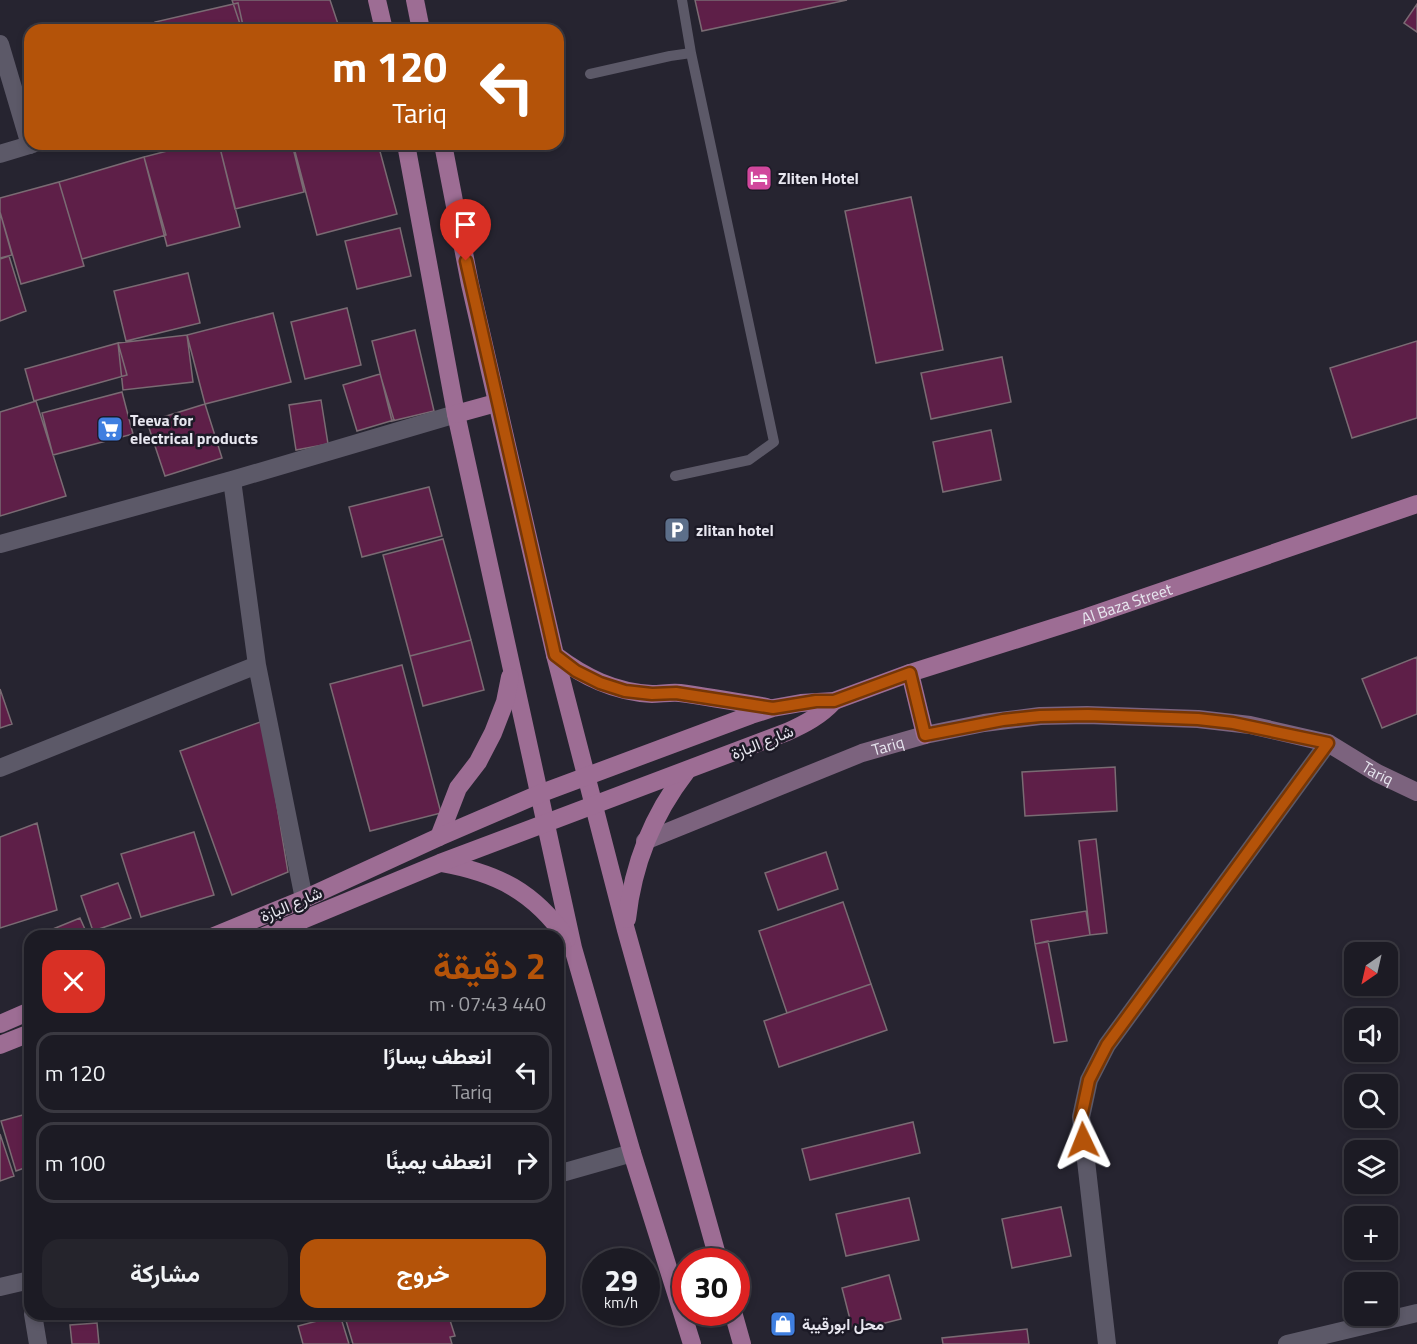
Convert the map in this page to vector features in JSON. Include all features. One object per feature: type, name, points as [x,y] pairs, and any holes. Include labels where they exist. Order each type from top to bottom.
[{"type":"main road","points":[[377,0],[383,24]]},
{"type":"main road","points":[[415,0],[420,24]]},
{"type":"main road","points":[[407,150],[456,414],[573,948],[632,1153],[692,1344]]},
{"type":"main road","points":[[444,150],[496,403],[585,777],[715,1248]]},
{"type":"main road","points":[[456,414],[496,403]]},
{"type":"main road","name":"Al Baza Street","points":[[834,701],[910,673],[1087,617],[1417,504]]},
{"type":"main road","points":[[555,655],[576,671],[600,683],[625,691],[652,694],[676,693],[773,708]]},
{"type":"main road","points":[[439,837],[458,788],[478,762],[493,733],[505,702],[511,669]]},
{"type":"main road","points":[[910,673],[925,735]]},
{"type":"main road","name":"شارع البازة","points":[[229,930],[304,899],[539,794],[773,708],[816,701],[834,701]]},
{"type":"main road","name":"شارع البازة","points":[[278,930],[440,863],[687,771],[807,723],[825,711],[834,701]]},
{"type":"main road","name":"Tariq","points":[[645,841],[862,753],[925,735],[1040,716],[1088,715],[1250,725],[1328,743],[1377,773],[1417,792]]},
{"type":"main road","points":[[626,930],[635,870],[645,841],[656,816],[687,771]]},
{"type":"main road","points":[[440,863],[472,868],[503,880],[530,898],[560,930]]},
{"type":"main road","points":[[564,935],[573,948]]},
{"type":"main road","points":[[0,1024],[24,1014]]},
{"type":"main road","points":[[0,1045],[24,1035]]},
{"type":"main road","points":[[737,1326],[742,1344]]},
{"type":"street","points":[[0,44],[24,121]]},
{"type":"street","points":[[0,154],[24,146]]},
{"type":"street","points":[[0,544],[232,480],[456,414]]},
{"type":"street","points":[[232,480],[257,666],[304,899]]},
{"type":"street","points":[[0,768],[257,666]]},
{"type":"street","points":[[1107,1344],[1081,1117],[1089,1080],[1107,1045],[1328,743]]},
{"type":"street","points":[[564,1172],[632,1153]]},
{"type":"street","points":[[0,1287],[24,1285]]},
{"type":"street","points":[[1287,1344],[1417,1313]]},
{"type":"street","points":[[34,1320],[38,1344]]},
{"type":"lane","points":[[675,476],[749,460],[774,442],[691,53],[682,0]]},
{"type":"lane","points":[[590,74],[691,53]]},
{"type":"building","points":[[232,0],[330,0],[338,24],[240,24]]},
{"type":"building","points":[[695,0],[847,0],[702,31]]},
{"type":"building","points":[[238,3],[243,24],[155,24],[155,22]]},
{"type":"building","points":[[1417,4],[1417,32],[1404,23]]},
{"type":"building","points":[[171,150],[221,150],[240,227],[167,246],[144,157]]},
{"type":"building","points":[[220,150],[294,150],[304,192],[235,209]]},
{"type":"building","points":[[295,150],[380,150],[397,214],[317,235]]},
{"type":"building","points":[[144,157],[166,235],[82,259],[59,182]]},
{"type":"building","points":[[59,182],[84,266],[21,284],[0,212],[0,198]]},
{"type":"building","points":[[911,197],[943,350],[876,363],[845,211]]},
{"type":"building","points":[[0,212],[12,255],[0,258]]},
{"type":"building","points":[[400,228],[411,276],[357,289],[345,241]]},
{"type":"building","points":[[9,256],[26,311],[0,321],[0,259]]},
{"type":"building","points":[[188,273],[200,323],[126,341],[114,291]]},
{"type":"building","points":[[347,308],[361,365],[305,379],[291,322]]},
{"type":"building","points":[[273,313],[291,382],[205,404],[187,335]]},
{"type":"building","points":[[415,330],[434,411],[392,421],[372,341]]},
{"type":"building","points":[[187,335],[193,382],[123,390],[118,343]]},
{"type":"building","points":[[1417,341],[1417,418],[1352,438],[1330,368]]},
{"type":"building","points":[[118,343],[127,375],[34,401],[25,369]]},
{"type":"building","points":[[1002,357],[1011,402],[931,419],[921,373]]},
{"type":"building","points":[[380,374],[394,420],[357,431],[343,385]]},
{"type":"building","points":[[122,392],[133,434],[53,455],[42,413]]},
{"type":"building","points":[[321,400],[328,444],[296,450],[289,405]]},
{"type":"building","points":[[36,401],[66,496],[0,516],[0,412]]},
{"type":"building","points":[[205,404],[222,458],[165,476],[147,422]]},
{"type":"building","points":[[991,430],[1001,480],[943,492],[933,442]]},
{"type":"building","points":[[429,487],[442,536],[362,557],[349,507]]},
{"type":"building","points":[[443,539],[471,640],[410,656],[383,555]]},
{"type":"building","points":[[471,640],[484,690],[423,706],[410,656]]},
{"type":"building","points":[[1417,657],[1417,714],[1382,728],[1362,679]]},
{"type":"building","points":[[402,665],[441,813],[370,831],[330,684]]},
{"type":"building","points":[[0,689],[12,724],[0,728]]},
{"type":"building","points":[[263,721],[288,872],[232,895],[180,751]]},
{"type":"building","points":[[1115,767],[1117,811],[1025,816],[1022,772]]},
{"type":"building","points":[[37,823],[57,910],[0,928],[0,837]]},
{"type":"building","points":[[194,832],[214,895],[141,917],[121,854]]},
{"type":"building","points":[[1096,839],[1107,933],[1090,935],[1079,841]]},
{"type":"building","points":[[826,852],[838,889],[778,910],[765,873]]},
{"type":"building","points":[[118,883],[131,918],[93,930],[81,896]]},
{"type":"building","points":[[843,902],[871,984],[787,1013],[759,931]]},
{"type":"building","points":[[1086,911],[1090,935],[1035,944],[1031,920]]},
{"type":"building","points":[[80,918],[85,930],[53,930]]},
{"type":"building","points":[[1048,941],[1067,1041],[1054,1043],[1035,944]]},
{"type":"building","points":[[871,984],[887,1030],[779,1067],[764,1021]]},
{"type":"building","points":[[24,1115],[24,1168],[16,1171],[1,1121]]},
{"type":"building","points":[[913,1122],[920,1153],[810,1180],[802,1149]]},
{"type":"building","points":[[0,1134],[14,1176],[0,1181]]},
{"type":"building","points":[[909,1198],[919,1240],[846,1256],[836,1214]]},
{"type":"building","points":[[1061,1207],[1071,1256],[1012,1268],[1002,1219]]},
{"type":"building","points":[[889,1275],[901,1319],[853,1331],[842,1288]]},
{"type":"building","points":[[321,1320],[342,1320],[349,1344],[303,1344],[298,1326]]},
{"type":"building","points":[[346,1320],[450,1320],[455,1336],[450,1337],[452,1344],[353,1344]]},
{"type":"building","points":[[97,1323],[99,1344],[72,1344],[70,1325]]},
{"type":"building","points":[[1027,1329],[1029,1344],[943,1344],[942,1338]]},
{"type":"place","name":"Zliten Hotel","points":[[759,178]]},
{"type":"place","name":"Teeva for electrical products","points":[[110,429]]},
{"type":"place","name":"zlitan hotel","points":[[677,530]]},
{"type":"place","name":"محل ابورقيبة","points":[[783,1324]]},
{"type":"route","points":[[466,261],[496,403],[555,655],[576,671],[600,683],[625,691],[652,694],[676,693],[773,708],[816,701],[834,701],[910,673],[925,735],[1003,720],[1040,716],[1088,715],[1198,719],[1233,723],[1328,743],[1107,1045],[1089,1080],[1081,1117],[1083,1140]]}]
